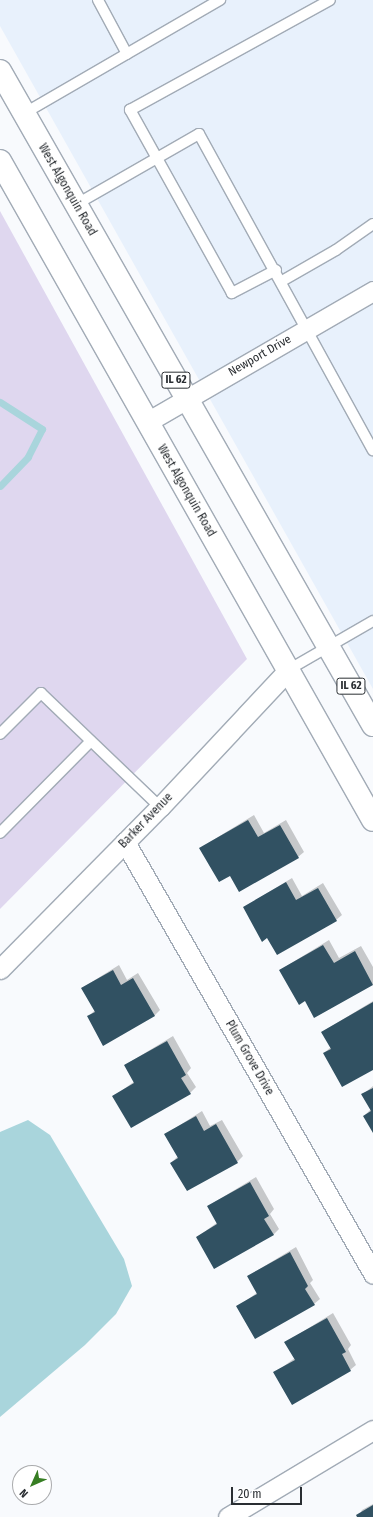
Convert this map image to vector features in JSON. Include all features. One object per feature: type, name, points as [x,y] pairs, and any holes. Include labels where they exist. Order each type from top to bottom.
[{"type":"main road","name":"West Algonquin Road","points":[[0,71],[23,114],[373,725]]},
{"type":"main road","name":"West Algonquin Road","points":[[0,161],[373,820]]},
{"type":"street","name":"Newport Drive","points":[[147,422],[373,291]]},
{"type":"street","name":"Barker Avenue","points":[[0,969],[160,807],[288,670]]},
{"type":"street","name":"Plum Grove Drive","points":[[125,842],[373,1274]]},
{"type":"street","points":[[228,1517],[373,1430]]},
{"type":"lane","points":[[98,0],[127,54]]},
{"type":"lane","points":[[23,114],[220,0]]},
{"type":"lane","points":[[276,270],[232,293],[130,110],[330,0]]},
{"type":"lane","points":[[76,205],[199,134],[276,270],[306,330],[373,450]]},
{"type":"lane","points":[[282,281],[336,250],[373,224]]},
{"type":"lane","points":[[288,670],[373,621]]},
{"type":"lane","points":[[0,734],[41,693],[160,807]]},
{"type":"lane","points":[[0,833],[91,741]]},
{"type":"shaded area","points":[[0,0],[373,0],[373,689],[0,26]]},
{"type":"shaded area","points":[[0,211],[247,659],[0,909]]},
{"type":"water","points":[[28,1120],[50,1135],[124,1259],[132,1286],[116,1314],[85,1345],[0,1417],[0,1132]]},
{"type":"building","points":[[248,820],[258,837],[280,825],[299,858],[239,892],[230,876],[219,882],[199,848]]},
{"type":"building","points":[[286,882],[296,900],[318,888],[337,921],[277,955],[267,938],[262,942],[243,907]]},
{"type":"building","points":[[323,945],[334,963],[355,951],[373,985],[314,1018],[305,1001],[299,1005],[279,970]]},
{"type":"building","points":[[113,970],[121,985],[133,978],[155,1016],[103,1046],[87,1016],[95,1012],[81,988]]},
{"type":"building","points":[[373,1002],[373,1070],[342,1087],[323,1053],[331,1049],[321,1032]]},
{"type":"building","points":[[167,1041],[186,1075],[181,1078],[191,1094],[131,1128],[112,1096],[134,1083],[124,1065]]},
{"type":"building","points":[[373,1088],[373,1133],[363,1116],[371,1111],[361,1094]]},
{"type":"building","points":[[196,1116],[204,1131],[216,1124],[238,1163],[187,1191],[170,1163],[178,1158],[164,1134]]},
{"type":"building","points":[[250,1182],[269,1216],[264,1219],[274,1235],[214,1269],[196,1237],[217,1224],[207,1206]]},
{"type":"building","points":[[290,1252],[308,1286],[305,1289],[315,1305],[255,1339],[236,1306],[257,1294],[247,1276]]},
{"type":"building","points":[[327,1318],[346,1352],[342,1354],[351,1371],[292,1405],[273,1372],[295,1360],[284,1342]]},
{"type":"building","points":[[373,1505],[373,1517],[357,1517],[356,1515]]},
{"type":"waterway","points":[[0,402],[42,429],[28,457],[0,486]]}]
